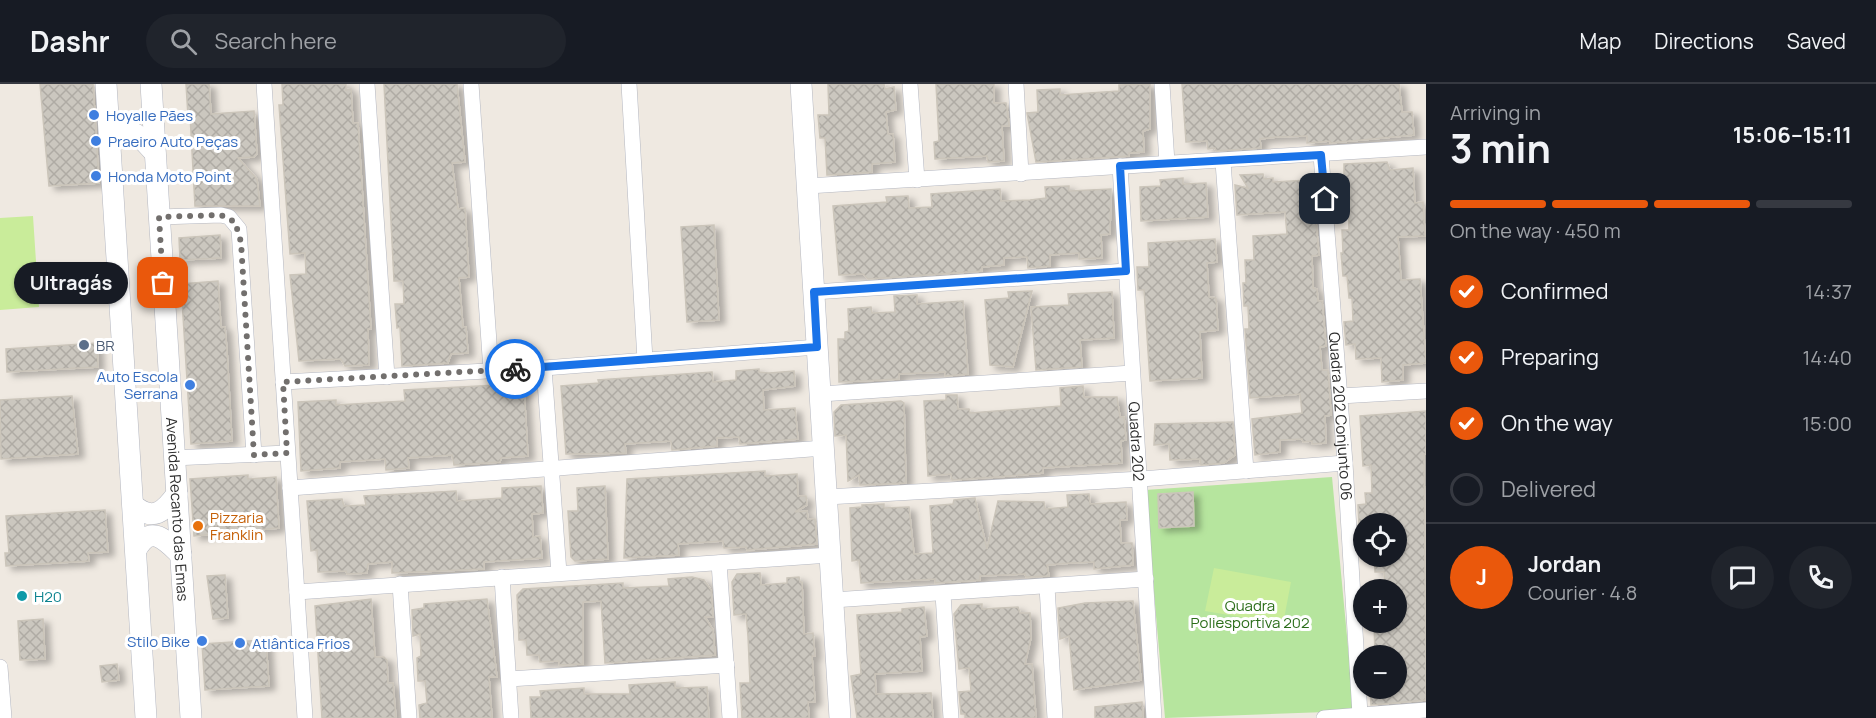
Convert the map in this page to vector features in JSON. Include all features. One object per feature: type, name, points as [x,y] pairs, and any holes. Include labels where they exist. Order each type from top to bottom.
[{"type":"main road","points":[[106,84],[146,718]]},
{"type":"main road","name":"Avenida Recanto das Emas","points":[[151,84],[191,718]]},
{"type":"main road","points":[[801,84],[840,718]]},
{"type":"main road","points":[[109,141],[118,133],[129,131],[139,136],[155,153]]},
{"type":"main road","points":[[133,504],[141,512],[158,512],[165,510],[177,494]]},
{"type":"main road","points":[[136,550],[142,540],[153,535],[162,537],[181,555]]},
{"type":"street","points":[[264,84],[305,718]]},
{"type":"street","points":[[367,84],[387,376]]},
{"type":"street","points":[[471,84],[491,371]]},
{"type":"street","points":[[629,84],[645,360]]},
{"type":"street","points":[[910,84],[916,180]]},
{"type":"street","points":[[1016,84],[1021,174]]},
{"type":"street","points":[[1162,84],[1167,163]]},
{"type":"street","points":[[808,186],[1167,163],[1222,162],[1426,147]]},
{"type":"street","name":"Quadra 202 Conjunto 06","points":[[1321,155],[1345,463],[1360,715]]},
{"type":"street","points":[[1222,162],[1246,471]]},
{"type":"street","name":"Quadra 202","points":[[1120,166],[1154,718]]},
{"type":"street","points":[[159,217],[221,215],[229,217],[238,229],[254,455]]},
{"type":"street","points":[[814,292],[1126,271]]},
{"type":"street","points":[[283,382],[544,368],[817,347]]},
{"type":"street","points":[[544,368],[559,573]]},
{"type":"street","points":[[821,394],[1132,373]]},
{"type":"street","points":[[1340,396],[1426,391]]},
{"type":"street","points":[[290,488],[824,448]]},
{"type":"street","points":[[173,458],[287,453]]},
{"type":"street","points":[[827,497],[1141,479],[1345,463]]},
{"type":"street","points":[[297,592],[830,555]]},
{"type":"street","points":[[719,563],[730,718]]},
{"type":"street","points":[[502,577],[511,718]]},
{"type":"street","points":[[833,600],[1146,579]]},
{"type":"street","points":[[400,584],[409,718]]},
{"type":"street","points":[[1047,587],[1055,718]]},
{"type":"street","points":[[943,594],[951,718]]},
{"type":"street","points":[[509,679],[727,665]]},
{"type":"street","points":[[0,667],[4,718]]},
{"type":"street","points":[[1324,718],[1426,710]]},
{"type":"green space","points":[[33,216],[39,307],[0,310],[0,218]]},
{"type":"green space","name":"Quadra Poliesportiva 202","points":[[1332,477],[1354,711],[1165,718],[1145,490]]},
{"type":"green space","points":[[1214,568],[1291,582],[1283,624],[1205,611]]},
{"type":"building","points":[[40,84],[93,84],[99,183],[49,186]]},
{"type":"building","points":[[186,84],[209,84],[211,114],[254,111],[257,154],[254,157],[238,158],[257,179],[260,206],[195,206]]},
{"type":"building","points":[[282,84],[346,84],[346,90],[351,89],[353,123],[358,123],[371,329],[368,329],[369,365],[345,366],[341,359],[299,361],[290,275],[306,274],[305,253],[290,254],[279,105],[283,105]]},
{"type":"building","points":[[384,84],[457,84],[465,162],[452,163],[458,209],[465,208],[469,277],[459,278],[463,327],[466,327],[468,353],[451,354],[448,363],[402,366],[400,327],[397,328],[395,304],[404,304],[403,281],[394,281]]},
{"type":"building","points":[[828,84],[884,84],[885,89],[894,87],[896,110],[886,112],[888,134],[893,134],[895,162],[872,164],[872,172],[827,175],[825,138],[820,138],[818,115],[829,115]]},
{"type":"building","points":[[936,84],[994,84],[994,103],[1006,103],[1008,115],[1009,126],[1002,126],[1004,161],[988,162],[987,156],[935,159],[934,142],[939,141]]},
{"type":"building","points":[[1150,84],[1150,129],[1143,131],[1144,152],[1129,153],[1129,156],[1036,162],[1027,113],[1038,112],[1037,90],[1060,89],[1060,95],[1119,91],[1119,85]]},
{"type":"building","points":[[1182,84],[1399,84],[1402,112],[1412,112],[1414,135],[1330,143],[1330,141],[1307,143],[1307,136],[1277,137],[1260,139],[1261,148],[1216,151],[1215,148],[1208,149],[1207,141],[1186,142]]},
{"type":"building","points":[[1387,162],[1390,170],[1413,168],[1415,203],[1423,202],[1425,236],[1398,237],[1401,280],[1420,279],[1426,363],[1403,365],[1403,380],[1382,382],[1381,358],[1356,359],[1355,344],[1346,345],[1344,322],[1353,321],[1352,298],[1349,298],[1347,276],[1343,276],[1341,253],[1343,253],[1342,230],[1349,230],[1348,198],[1344,198],[1344,164]]},
{"type":"building","points":[[1263,174],[1264,179],[1273,178],[1273,182],[1309,180],[1311,210],[1315,210],[1319,255],[1312,256],[1313,288],[1317,289],[1318,301],[1322,301],[1326,346],[1320,347],[1322,370],[1328,370],[1331,415],[1325,416],[1326,443],[1312,444],[1312,441],[1303,442],[1302,439],[1280,440],[1280,452],[1255,455],[1252,419],[1302,413],[1300,394],[1250,398],[1245,329],[1249,329],[1248,306],[1244,306],[1243,283],[1246,283],[1245,260],[1254,260],[1253,236],[1287,234],[1285,212],[1237,215],[1235,185],[1248,188],[1240,175]]},
{"type":"building","points":[[1183,178],[1183,184],[1206,183],[1208,217],[1141,221],[1140,187],[1161,186],[1160,180]]},
{"type":"building","points":[[1069,186],[1069,191],[1111,189],[1110,234],[1101,235],[1102,258],[1079,259],[1079,253],[1050,255],[1050,266],[1028,268],[1027,257],[1004,258],[1004,265],[982,267],[982,271],[868,279],[863,274],[839,275],[833,206],[887,202],[886,197],[908,196],[909,208],[932,207],[931,194],[1000,189],[1001,201],[1030,200],[1046,198],[1045,187]]},
{"type":"building","points":[[714,225],[719,320],[687,322],[681,227]]},
{"type":"building","points":[[220,235],[221,258],[180,260],[179,238]]},
{"type":"building","points":[[1215,239],[1217,262],[1207,263],[1209,297],[1216,298],[1218,330],[1200,332],[1202,378],[1150,381],[1144,290],[1138,290],[1137,267],[1149,267],[1148,243]]},
{"type":"building","points":[[218,281],[221,327],[225,327],[232,441],[191,444],[181,284]]},
{"type":"building","points":[[1032,291],[1013,367],[990,365],[985,300],[1009,298],[1008,292]]},
{"type":"building","points":[[1112,292],[1114,338],[1080,340],[1082,367],[1036,370],[1031,307],[1069,305],[1068,294]]},
{"type":"building","points":[[917,295],[917,304],[963,301],[968,374],[945,376],[945,372],[899,374],[899,379],[839,382],[838,339],[845,339],[845,332],[849,331],[848,309],[871,307],[872,313],[895,312],[894,296]]},
{"type":"building","points":[[97,343],[98,367],[7,372],[6,349]]},
{"type":"building","points":[[759,369],[759,372],[769,373],[794,371],[795,386],[763,390],[764,410],[795,408],[798,439],[740,444],[739,437],[717,438],[717,446],[672,450],[671,441],[625,444],[626,453],[566,454],[561,386],[599,383],[598,380],[712,372],[713,382],[736,380],[736,371]]},
{"type":"building","points":[[496,385],[494,390],[524,388],[528,456],[501,458],[500,462],[454,465],[452,455],[408,458],[409,468],[386,470],[385,459],[340,462],[340,468],[301,471],[298,402],[336,400],[336,405],[405,401],[404,390]]},
{"type":"building","points":[[1083,386],[1084,397],[1117,397],[1120,417],[1124,417],[1126,440],[1121,441],[1122,463],[1043,468],[1043,473],[997,477],[952,480],[951,474],[928,476],[924,401],[946,400],[946,395],[957,395],[958,409],[969,409],[970,413],[1061,406],[1060,388]]},
{"type":"building","points":[[72,396],[78,454],[1,459],[0,400]]},
{"type":"building","points":[[901,401],[904,403],[906,483],[860,485],[859,475],[848,481],[846,435],[835,436],[834,412],[841,405]]},
{"type":"building","points":[[1426,411],[1426,454],[1424,454],[1425,700],[1371,705],[1371,699],[1407,699],[1407,645],[1375,645],[1374,633],[1407,633],[1407,579],[1384,579],[1384,572],[1375,572],[1375,567],[1407,567],[1407,513],[1358,513],[1358,505],[1366,504],[1365,493],[1372,493],[1371,465],[1363,466],[1360,416]]},
{"type":"building","points":[[1233,422],[1235,455],[1224,463],[1201,465],[1200,459],[1170,460],[1169,444],[1154,445],[1155,424]]},
{"type":"building","points":[[765,471],[765,476],[797,474],[798,496],[806,496],[807,505],[795,512],[807,511],[808,519],[815,519],[817,544],[747,550],[746,547],[724,548],[723,541],[678,544],[679,555],[624,558],[627,479]]},
{"type":"building","points":[[248,475],[248,479],[276,477],[279,528],[194,536],[190,479]]},
{"type":"building","points":[[541,486],[543,513],[532,514],[533,537],[540,536],[542,558],[484,562],[484,569],[392,573],[392,562],[368,564],[367,573],[347,574],[346,571],[318,572],[317,550],[311,551],[307,501],[342,499],[344,506],[366,505],[364,496],[456,491],[457,501],[502,498],[502,488]]},
{"type":"building","points":[[605,486],[608,559],[575,561],[571,557],[568,511],[578,511],[577,488]]},
{"type":"building","points":[[1193,492],[1194,526],[1159,528],[1158,494]]},
{"type":"building","points":[[1089,494],[1090,504],[1126,502],[1127,520],[1120,520],[1121,543],[1132,543],[1133,565],[1094,569],[1094,562],[1071,563],[1047,565],[1049,576],[1026,577],[1025,574],[980,576],[980,580],[935,583],[935,579],[861,583],[859,560],[852,561],[850,508],[884,504],[884,508],[909,507],[914,554],[933,553],[930,506],[953,504],[954,500],[975,498],[987,549],[998,501],[1044,502],[1045,509],[1068,507],[1067,495]]},
{"type":"building","points":[[105,510],[108,552],[88,553],[89,561],[6,566],[5,553],[9,553],[6,516]]},
{"type":"building","points":[[760,573],[761,585],[787,583],[787,578],[799,577],[802,582],[804,634],[813,633],[815,656],[812,656],[815,702],[808,702],[809,718],[742,718],[740,683],[750,683],[748,636],[746,614],[734,615],[732,582],[737,574]]},
{"type":"building","points":[[225,575],[228,618],[213,619],[207,576]]},
{"type":"building","points":[[692,577],[704,580],[711,590],[713,617],[705,617],[713,630],[715,655],[605,663],[601,601],[583,602],[583,664],[559,665],[559,661],[540,662],[539,655],[527,655],[526,640],[519,640],[517,595],[523,589],[623,583],[623,588],[669,586],[668,579]]},
{"type":"building","points":[[371,599],[375,657],[384,657],[387,660],[388,683],[393,683],[396,718],[322,718],[315,606]]},
{"type":"building","points":[[487,599],[497,677],[489,677],[492,718],[420,718],[419,705],[427,703],[425,681],[418,681],[417,658],[421,656],[420,634],[413,636],[412,610],[424,608],[424,604]]},
{"type":"building","points":[[1133,601],[1141,680],[1074,690],[1069,636],[1060,639],[1058,608],[1085,603]]},
{"type":"building","points":[[982,604],[982,609],[1018,607],[1020,613],[1030,613],[1031,638],[1025,664],[1032,664],[1036,718],[965,718],[965,714],[961,714],[959,692],[971,691],[969,668],[959,669],[954,614],[961,605]]},
{"type":"building","points":[[924,607],[927,636],[920,637],[922,671],[875,674],[876,694],[931,693],[933,718],[857,718],[851,676],[861,674],[857,615],[902,612],[902,609]]},
{"type":"building","points":[[43,619],[45,659],[20,660],[18,621]]},
{"type":"building","points":[[266,640],[269,686],[205,690],[202,644]]},
{"type":"building","points":[[117,664],[119,680],[102,682],[100,666]]},
{"type":"building","points":[[675,682],[675,688],[707,687],[709,718],[531,718],[530,697],[541,697],[540,691],[584,688],[584,694],[630,694],[629,685]]},
{"type":"building","points":[[1142,702],[1143,718],[1095,718],[1095,707]]},
{"type":"way so far","points":[[163,283],[159,217],[212,214],[229,217],[235,222],[241,242],[254,455],[287,453],[283,382],[515,369]]},
{"type":"place","name":"Hoyalle Pães","points":[[94,115]]},
{"type":"place","name":"Praeiro Auto Peças","points":[[96,141]]},
{"type":"place","name":"Honda Moto Point","points":[[96,176]]},
{"type":"place","name":"Ultragás","points":[[163,283]]},
{"type":"place","name":"BR","points":[[84,345]]},
{"type":"place","name":"Auto Escola Serrana","points":[[190,385]]},
{"type":"place","name":"Pizzaria Franklin","points":[[198,526]]},
{"type":"place","name":"H20","points":[[22,596]]},
{"type":"place","name":"Stilo Bike","points":[[202,641]]},
{"type":"place","name":"Atlântica Frios","points":[[240,643]]},
{"type":"route","points":[[515,369],[817,347],[814,292],[1126,271],[1120,166],[1321,155],[1325,199]]}]
